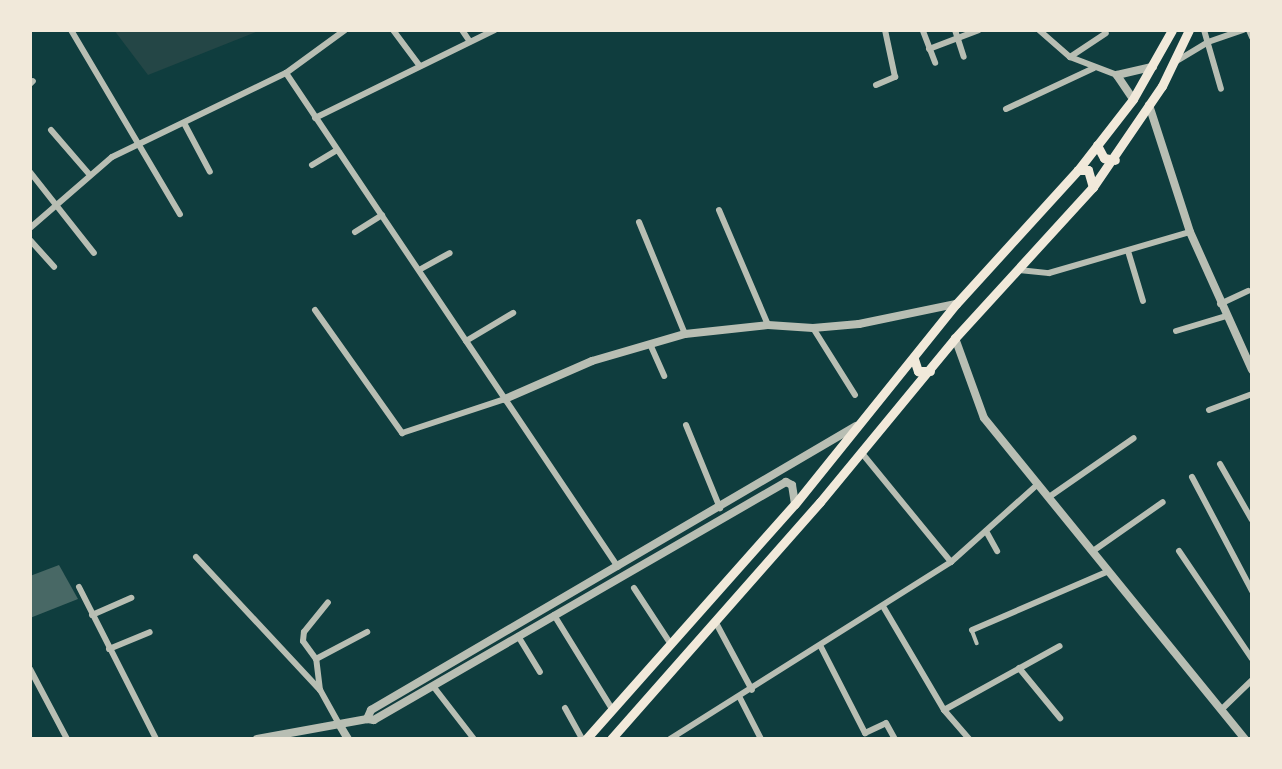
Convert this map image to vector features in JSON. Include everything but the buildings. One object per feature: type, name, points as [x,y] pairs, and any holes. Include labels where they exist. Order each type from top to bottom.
[{"type":"main road","points":[[584,739],[795,504],[956,304],[1078,170],[1133,99],[1172,30]]},
{"type":"main road","points":[[611,739],[861,452],[955,338],[1093,187],[1115,160],[1149,105],[1175,62],[1189,30]]},
{"type":"main road","points":[[1097,145],[1104,158],[1115,160]]},
{"type":"main road","points":[[1078,170],[1088,170],[1093,187]]},
{"type":"main road","points":[[914,359],[918,371],[930,371]]},
{"type":"main road","points":[[889,388],[903,389],[903,403]]},
{"type":"street","points":[[71,30],[180,214]]},
{"type":"street","points":[[30,228],[89,174],[140,144],[286,73],[345,30]]},
{"type":"street","points":[[393,30],[419,65]]},
{"type":"street","points":[[462,30],[470,42]]},
{"type":"street","points":[[315,118],[495,30]]},
{"type":"street","points":[[876,85],[895,77],[885,30]]},
{"type":"street","points":[[954,30],[964,57]]},
{"type":"street","points":[[929,49],[979,30]]},
{"type":"street","points":[[1039,30],[1070,57],[1094,68],[1117,75],[1153,67]]},
{"type":"street","points":[[1204,30],[1221,89]]},
{"type":"street","points":[[1175,62],[1208,42],[1243,30]]},
{"type":"street","points":[[1249,30],[1252,37]]},
{"type":"street","points":[[923,31],[935,63]]},
{"type":"street","points":[[1070,57],[1107,33]]},
{"type":"street","points":[[1006,109],[1094,68]]},
{"type":"street","points":[[286,73],[618,567]]},
{"type":"street","points":[[1117,75],[1133,99]]},
{"type":"street","points":[[1149,105],[1190,232],[1220,304],[1252,370]]},
{"type":"street","points":[[184,123],[210,172]]},
{"type":"street","points":[[51,130],[89,174]]},
{"type":"street","points":[[312,165],[337,150]]},
{"type":"street","points":[[30,172],[94,253]]},
{"type":"street","points":[[719,210],[768,325]]},
{"type":"street","points":[[355,232],[382,215]]},
{"type":"street","points":[[639,222],[685,334]]},
{"type":"street","points":[[1019,270],[1049,272],[1190,232]]},
{"type":"street","points":[[30,240],[54,267]]},
{"type":"street","points":[[1128,251],[1143,301]]},
{"type":"street","points":[[419,271],[450,253]]},
{"type":"street","points":[[1220,304],[1248,291]]},
{"type":"street","points":[[315,310],[402,433],[505,399],[592,361],[685,334],[768,325],[813,328],[956,304]]},
{"type":"street","points":[[466,341],[513,313]]},
{"type":"street","points":[[1176,331],[1226,316]]},
{"type":"street","points":[[813,328],[855,395]]},
{"type":"street","points":[[955,338],[984,418],[1245,739]]},
{"type":"street","points":[[650,344],[664,376]]},
{"type":"street","points":[[1209,410],[1252,394]]},
{"type":"street","points":[[686,425],[720,509]]},
{"type":"street","points":[[257,739],[339,724],[369,714],[775,477],[859,425]]},
{"type":"street","points":[[1049,497],[1134,438]]},
{"type":"street","points":[[861,452],[951,562]]},
{"type":"street","points":[[1220,464],[1252,520]]},
{"type":"street","points":[[775,477],[779,481],[775,487]]},
{"type":"street","points":[[1192,477],[1252,591]]},
{"type":"street","points":[[369,714],[374,720],[775,487],[786,482],[792,485],[795,504]]},
{"type":"street","points":[[670,739],[884,608],[951,562],[1038,484]]},
{"type":"street","points":[[1093,551],[1163,502]]},
{"type":"street","points":[[986,531],[997,551]]},
{"type":"street","points":[[1179,551],[1252,659]]},
{"type":"street","points":[[196,557],[320,690],[348,739]]},
{"type":"street","points":[[972,630],[1109,570]]},
{"type":"street","points":[[79,587],[156,739]]},
{"type":"street","points":[[634,588],[670,643]]},
{"type":"street","points":[[92,615],[131,598]]},
{"type":"street","points":[[320,690],[316,659],[303,641],[304,632],[328,602]]},
{"type":"street","points":[[884,608],[944,710],[969,739]]},
{"type":"street","points":[[554,615],[612,709]]},
{"type":"street","points":[[715,621],[752,690]]},
{"type":"street","points":[[109,649],[150,632]]},
{"type":"street","points":[[316,659],[367,632]]},
{"type":"street","points":[[518,636],[540,672]]},
{"type":"street","points":[[944,710],[1060,646]]},
{"type":"street","points":[[821,647],[866,733],[886,723],[895,739]]},
{"type":"street","points":[[30,668],[67,739]]},
{"type":"street","points":[[1019,668],[1060,719]]},
{"type":"street","points":[[1222,709],[1252,680]]},
{"type":"street","points":[[433,686],[474,739]]},
{"type":"street","points":[[740,698],[761,739]]},
{"type":"street","points":[[565,708],[584,739]]},
{"type":"lane","points":[[972,630],[977,643]]},
{"type":"shaded area","points":[[114,30],[261,30],[148,75]]}]
